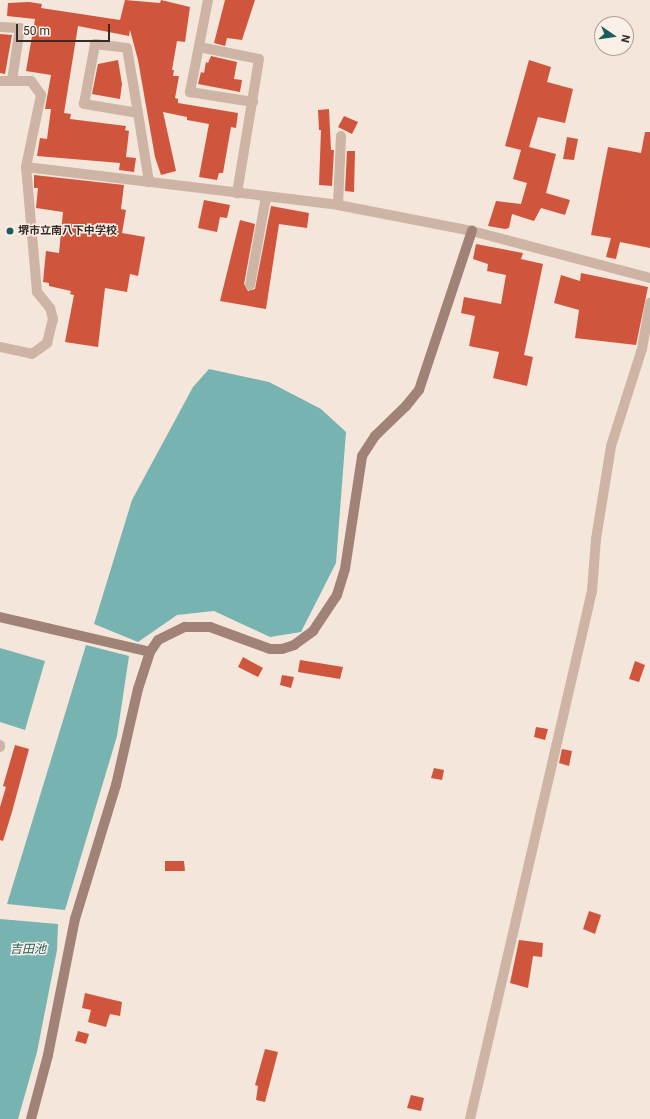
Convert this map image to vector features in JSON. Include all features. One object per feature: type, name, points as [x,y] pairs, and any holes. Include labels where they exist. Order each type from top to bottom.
[{"type":"street","points":[[208,0],[190,92],[253,102]]},
{"type":"street","points":[[0,27],[20,28],[12,80]]},
{"type":"street","points":[[138,113],[84,104],[95,44],[127,48],[138,113],[149,182]]},
{"type":"street","points":[[199,47],[259,59],[237,194]]},
{"type":"street","points":[[0,81],[31,81],[40,95],[26,167],[37,292],[50,308],[53,319],[47,343],[32,354],[0,346]]},
{"type":"street","points":[[338,205],[341,136]]},
{"type":"street","points":[[26,167],[237,194],[338,205],[472,231],[650,278]]},
{"type":"street","points":[[250,285],[266,197]]},
{"type":"street","points":[[31,1119],[47,1062],[76,918],[116,785],[138,689],[150,652],[158,640],[185,627],[210,627],[270,649],[282,649],[294,645],[312,632],[337,595],[345,569],[362,456],[375,436],[406,406],[419,390],[472,231]]},
{"type":"street","points":[[470,1119],[592,591],[596,539],[611,446],[642,349],[650,303]]},
{"type":"street","points":[[0,616],[150,652]]},
{"type":"water","points":[[209,369],[269,382],[321,409],[346,432],[336,563],[301,632],[270,637],[214,611],[177,615],[138,642],[94,624],[132,500],[193,387]]},
{"type":"water","points":[[86,645],[129,656],[117,736],[65,910],[7,904]]},
{"type":"water","points":[[0,648],[45,661],[25,730],[0,722]]},
{"type":"water","name":"吉田池","points":[[0,919],[58,924],[57,950],[37,1052],[18,1119],[0,1119]]},
{"type":"building","points":[[125,0],[160,3],[161,0],[190,7],[185,42],[177,41],[172,70],[174,70],[173,76],[179,76],[175,98],[178,99],[178,103],[238,113],[236,128],[231,127],[223,173],[219,173],[217,180],[199,177],[209,124],[187,120],[187,117],[163,112],[176,171],[161,175],[155,157],[138,60],[130,30],[129,36],[78,26],[64,113],[71,114],[70,119],[126,126],[125,130],[129,131],[126,157],[136,158],[134,172],[119,170],[120,163],[37,156],[40,138],[47,139],[51,109],[45,109],[51,75],[26,71],[35,19],[7,16],[8,3],[29,2],[42,4],[41,8],[120,20]]},
{"type":"building","points":[[225,0],[255,0],[242,40],[227,38],[225,46],[214,43]]},
{"type":"building","points":[[0,34],[12,35],[5,74],[0,73]]},
{"type":"building","points":[[211,56],[237,62],[234,79],[242,80],[240,92],[198,84],[201,72],[204,73],[206,62],[208,63]]},
{"type":"building","points":[[118,60],[122,84],[120,99],[92,94],[98,64]]},
{"type":"building","points":[[529,60],[551,67],[547,82],[573,89],[565,123],[538,117],[529,147],[556,154],[546,193],[570,200],[565,215],[541,208],[534,221],[512,214],[509,228],[505,229],[488,226],[496,201],[521,204],[527,183],[513,179],[521,150],[505,146]]},
{"type":"building","points":[[329,109],[331,150],[334,150],[332,186],[319,185],[321,130],[319,130],[318,110]]},
{"type":"building","points":[[344,116],[358,122],[352,134],[338,127]]},
{"type":"building","points":[[645,132],[650,132],[650,248],[620,242],[616,259],[606,257],[611,238],[591,235],[608,147],[641,153]]},
{"type":"building","points":[[567,137],[578,139],[574,160],[563,159]]},
{"type":"building","points":[[347,151],[355,151],[354,192],[345,191]]},
{"type":"building","points":[[34,175],[124,185],[121,209],[126,210],[122,233],[145,237],[138,276],[130,274],[127,292],[105,288],[98,347],[65,342],[74,295],[70,294],[71,291],[49,286],[49,283],[43,282],[46,251],[59,253],[63,212],[36,208],[38,188],[34,188]]},
{"type":"building","points":[[204,200],[230,205],[227,218],[220,217],[217,232],[198,228]]},
{"type":"building","points":[[271,206],[309,213],[307,228],[279,224],[266,309],[220,301],[240,220],[255,224],[244,284],[248,291],[255,289]]},
{"type":"building","points":[[476,244],[523,253],[521,259],[543,264],[524,355],[533,357],[527,386],[493,378],[499,352],[469,346],[475,316],[461,313],[464,297],[501,304],[506,275],[487,271],[488,264],[473,259]]},
{"type":"building","points":[[581,273],[648,287],[636,345],[575,338],[579,310],[554,303],[561,275],[580,281]]},
{"type":"building","points":[[243,657],[263,668],[258,677],[238,667]]},
{"type":"building","points":[[300,660],[343,667],[340,679],[298,672]]},
{"type":"building","points":[[635,661],[645,665],[639,682],[629,679]]},
{"type":"building","points":[[282,675],[294,677],[291,688],[280,685]]},
{"type":"building","points":[[536,727],[548,729],[545,740],[534,737]]},
{"type":"building","points":[[15,745],[29,749],[3,841],[0,840],[0,807],[6,787],[3,786]]},
{"type":"building","points":[[562,749],[572,751],[569,766],[559,763]]},
{"type":"building","points":[[434,768],[444,770],[442,780],[431,778]]},
{"type":"building","points":[[165,861],[184,861],[185,871],[165,871]]},
{"type":"building","points":[[589,911],[601,915],[595,934],[583,929]]},
{"type":"building","points":[[519,940],[543,943],[542,957],[533,956],[528,988],[510,983]]},
{"type":"building","points":[[85,993],[122,1002],[120,1016],[110,1014],[106,1027],[88,1022],[91,1010],[82,1008]]},
{"type":"building","points":[[78,1031],[89,1034],[86,1044],[75,1041]]},
{"type":"building","points":[[265,1049],[278,1052],[265,1102],[256,1100],[258,1086],[255,1085]]},
{"type":"building","points":[[411,1095],[424,1098],[421,1111],[407,1108]]},
{"type":"place","name":"堺市立南八下中学校","points":[[10,231]]}]
